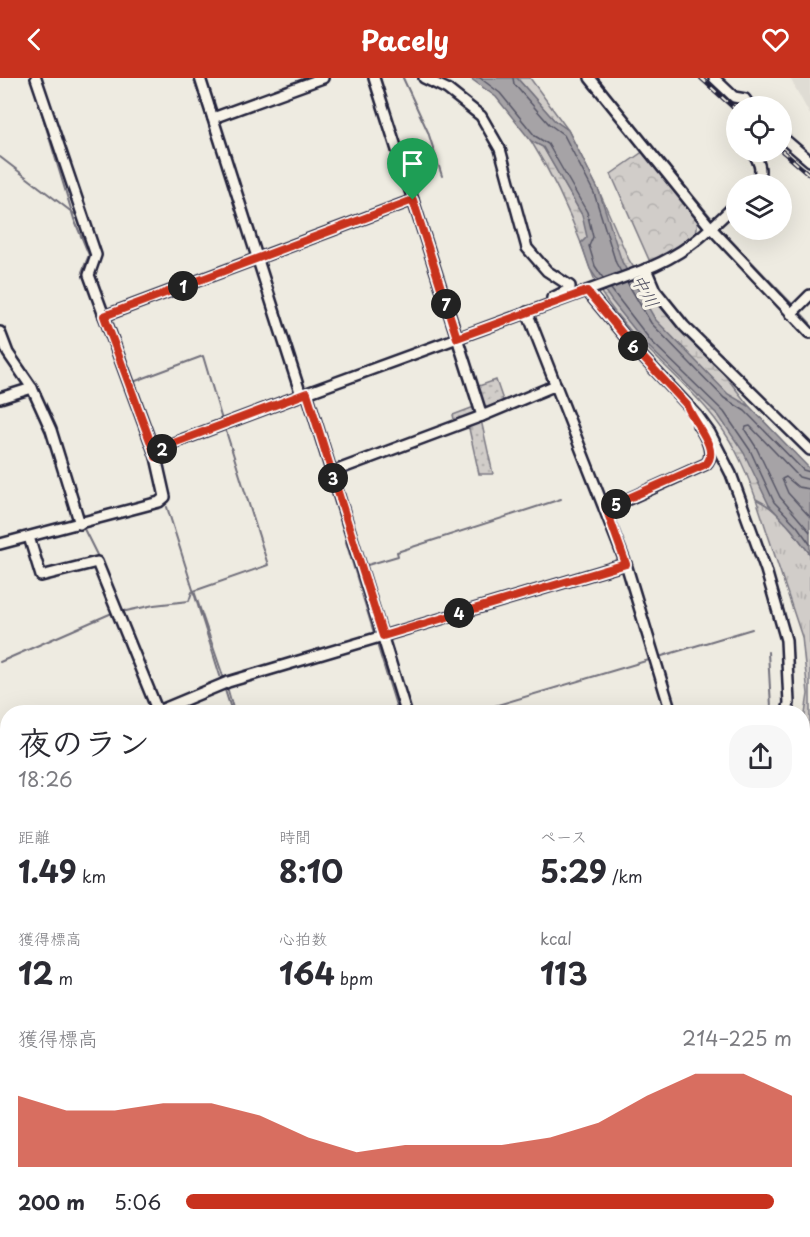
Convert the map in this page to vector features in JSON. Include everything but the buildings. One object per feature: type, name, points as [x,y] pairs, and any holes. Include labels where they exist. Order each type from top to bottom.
[{"type":"street","points":[[0,544],[159,502],[165,497],[156,457],[89,275],[96,255],[36,78]]},
{"type":"street","points":[[200,78],[258,258],[332,472],[404,705]]},
{"type":"street","points":[[213,118],[323,78]]},
{"type":"street","points":[[374,78],[482,416]]},
{"type":"street","points":[[424,78],[447,89],[481,116],[500,149],[527,248],[547,271],[570,286],[570,289],[547,300],[545,306]]},
{"type":"street","points":[[590,78],[711,228],[810,333]]},
{"type":"street","points":[[714,78],[733,96]]},
{"type":"street","points":[[792,146],[810,161]]},
{"type":"street","points":[[104,316],[413,200]]},
{"type":"street","points":[[156,457],[163,447],[643,270],[687,249],[726,214]]},
{"type":"street","points":[[643,270],[655,290],[684,326],[810,450]]},
{"type":"street","points":[[590,290],[637,351],[710,433],[731,474],[766,570],[786,640],[789,705]]},
{"type":"street","points":[[791,314],[810,295]]},
{"type":"street","points":[[527,312],[606,508],[626,564],[669,705]]},
{"type":"street","points":[[0,333],[8,353],[32,388],[51,430],[80,524]]},
{"type":"street","points":[[332,472],[556,386]]},
{"type":"street","points":[[0,398],[32,388]]},
{"type":"street","points":[[606,508],[706,464],[710,460],[711,454],[702,430],[687,405]]},
{"type":"street","points":[[29,537],[41,576],[98,562],[154,705]]},
{"type":"street","points":[[173,705],[224,683],[626,564]]},
{"type":"shaded area","points":[[790,78],[810,78],[810,115]]},
{"type":"green space","points":[[517,78],[530,78],[568,130],[554,120]]},
{"type":"green space","points":[[568,130],[599,191],[629,260],[650,294],[683,334],[723,373],[769,427],[727,399],[652,329],[616,264]]},
{"type":"green space","points":[[531,141],[543,147],[582,215],[598,252],[726,411],[810,554],[780,516],[756,499],[736,451],[715,419],[625,325],[602,294],[565,204]]},
{"type":"green space","points":[[644,151],[698,219],[696,236],[678,250],[650,262],[611,174]]},
{"type":"green space","points":[[496,380],[506,409],[481,420],[493,474],[479,474],[468,424],[456,427],[453,415],[482,404],[476,387]]},
{"type":"green space","points":[[756,499],[780,516],[810,554],[810,705],[806,705],[808,694],[802,637]]},
{"type":"water","points":[[470,78],[517,78],[554,120],[568,130],[599,191],[622,262],[655,319],[728,394],[749,406],[810,469],[810,554],[769,505],[744,453],[719,416],[647,345],[611,300],[590,269],[581,243],[587,237],[582,215],[543,147],[531,141],[496,97]]},
{"type":"waterway","points":[[31,78],[74,219],[89,255],[82,272],[116,361]]},
{"type":"waterway","points":[[403,78],[428,132],[442,176]]},
{"type":"waterway","points":[[596,78],[713,220]]},
{"type":"waterway","points":[[0,157],[77,216],[85,236]]},
{"type":"waterway","points":[[721,230],[794,306]]},
{"type":"waterway","points":[[86,275],[89,261]]},
{"type":"waterway","points":[[798,310],[810,323]]},
{"type":"waterway","points":[[133,382],[203,356],[222,420]]},
{"type":"waterway","points":[[225,428],[268,565],[194,591],[225,682]]},
{"type":"waterway","points":[[364,566],[398,556],[397,552],[561,499]]},
{"type":"waterway","points":[[167,507],[222,682]]},
{"type":"waterway","points":[[84,529],[99,559]]},
{"type":"waterway","points":[[346,542],[374,633]]},
{"type":"waterway","points":[[119,608],[126,611],[189,601],[192,592]]},
{"type":"waterway","points":[[0,662],[112,613]]},
{"type":"waterway","points":[[662,656],[752,629]]},
{"type":"waterway","points":[[377,644],[396,705]]},
{"type":"waterway","points":[[768,652],[771,705]]},
{"type":"waterway","points":[[498,705],[649,660]]},
{"type":"waterway","points":[[224,687],[230,705]]},
{"type":"waterway","points":[[227,687],[232,705]]},
{"type":"railway","points":[[701,78],[726,101]]},
{"type":"railway","points":[[792,160],[810,175]]},
{"type":"route","points":[[413,200],[457,338],[587,291],[637,351],[687,405],[702,430],[711,454],[706,464],[606,508],[626,564],[383,636],[307,393],[163,447],[156,457],[104,316],[413,200]]},
{"type":"water label","name":"中川","points":[[645,291]]}]
